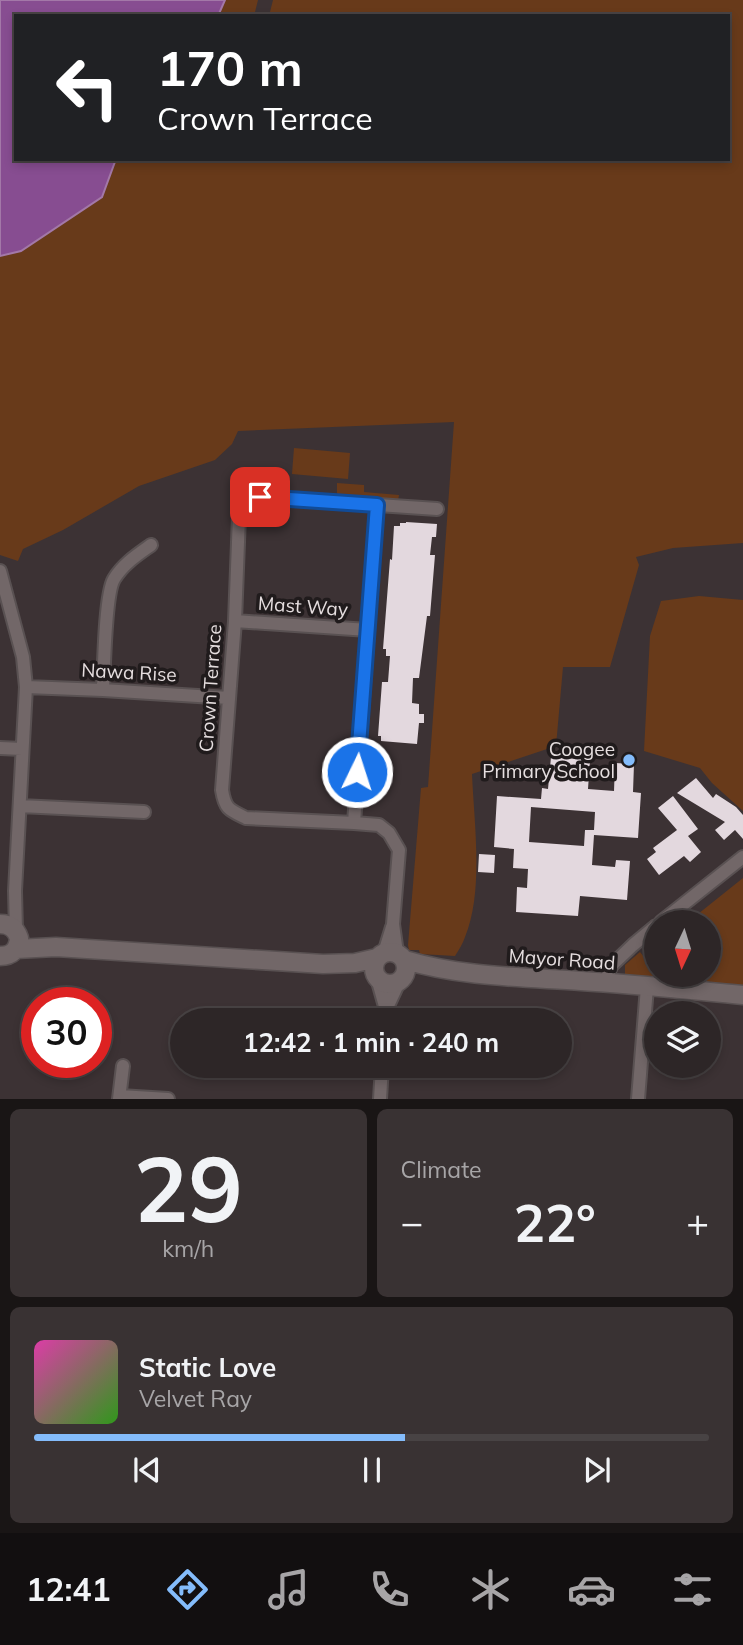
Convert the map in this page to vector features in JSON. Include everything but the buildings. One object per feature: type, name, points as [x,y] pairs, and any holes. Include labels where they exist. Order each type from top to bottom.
[{"type":"main road","name":"Mayor Road","points":[[7,943],[323,964],[355,963],[390,956],[462,974]]},
{"type":"main road","points":[[390,956],[407,967],[400,981],[391,984],[383,983],[376,977],[374,967],[390,956]]},
{"type":"main road","name":"Mayor Road","points":[[323,964],[376,977]]},
{"type":"main road","name":"Mayor Road","points":[[400,981],[418,976],[462,974],[644,987]]},
{"type":"main road","name":"Mayor Road","points":[[648,987],[743,995]]},
{"type":"street","name":"Crown Terrace","points":[[390,956],[399,849],[389,833],[379,825],[246,818],[229,810],[224,802],[222,790],[235,621],[239,516],[249,500],[260,497],[437,509]]},
{"type":"street","points":[[354,823],[377,505]]},
{"type":"street","points":[[103,690],[112,581],[125,564],[151,545]]},
{"type":"street","points":[[0,571],[23,657],[26,687],[15,891],[7,943]]},
{"type":"street","name":"Mast Way","points":[[235,621],[368,630]]},
{"type":"street","name":"Nawa Rise","points":[[26,687],[229,698]]},
{"type":"street","points":[[0,748],[22,749]]},
{"type":"street","points":[[20,806],[144,813]]},
{"type":"street","points":[[677,910],[743,858]]},
{"type":"street","points":[[606,983],[611,966],[644,936]]},
{"type":"street","points":[[376,977],[384,1008]]},
{"type":"street","points":[[389,1008],[400,981]]},
{"type":"street","points":[[638,1099],[648,987]]},
{"type":"street","points":[[123,1066],[119,1097],[168,1099]]},
{"type":"street","points":[[380,1099],[381,1078]]},
{"type":"shaded area","points":[[0,0],[258,0],[254,14],[14,14],[14,161],[730,161],[730,14],[270,14],[273,0],[743,0],[743,543],[673,548],[636,557],[639,565],[610,667],[563,667],[556,746],[472,774],[476,878],[471,919],[455,956],[420,954],[419,950],[409,950],[408,945],[421,788],[428,787],[454,422],[238,431],[232,444],[215,460],[139,486],[63,530],[23,549],[18,561],[0,555]]},
{"type":"shaded area","points":[[0,0],[225,0],[219,14],[14,14],[14,161],[115,161],[102,197],[21,251],[0,256]]},
{"type":"shaded area","points":[[294,448],[350,453],[348,479],[292,474]]},
{"type":"shaded area","points":[[255,482],[286,484],[285,493],[254,490]]},
{"type":"shaded area","points":[[337,483],[364,485],[364,492],[399,495],[398,501],[337,496]]},
{"type":"shaded area","points":[[699,596],[743,600],[743,811],[712,783],[700,768],[644,751],[650,636],[661,601]]},
{"type":"shaded area","points":[[743,878],[743,985],[721,983],[721,910],[703,910]]},
{"type":"shaded area","points":[[640,952],[644,957],[644,976],[625,974],[625,965]]},
{"type":"place","name":"Coogee Primary School","points":[[629,760]]},
{"type":"route","points":[[260,497],[377,505],[357,772]]}]
